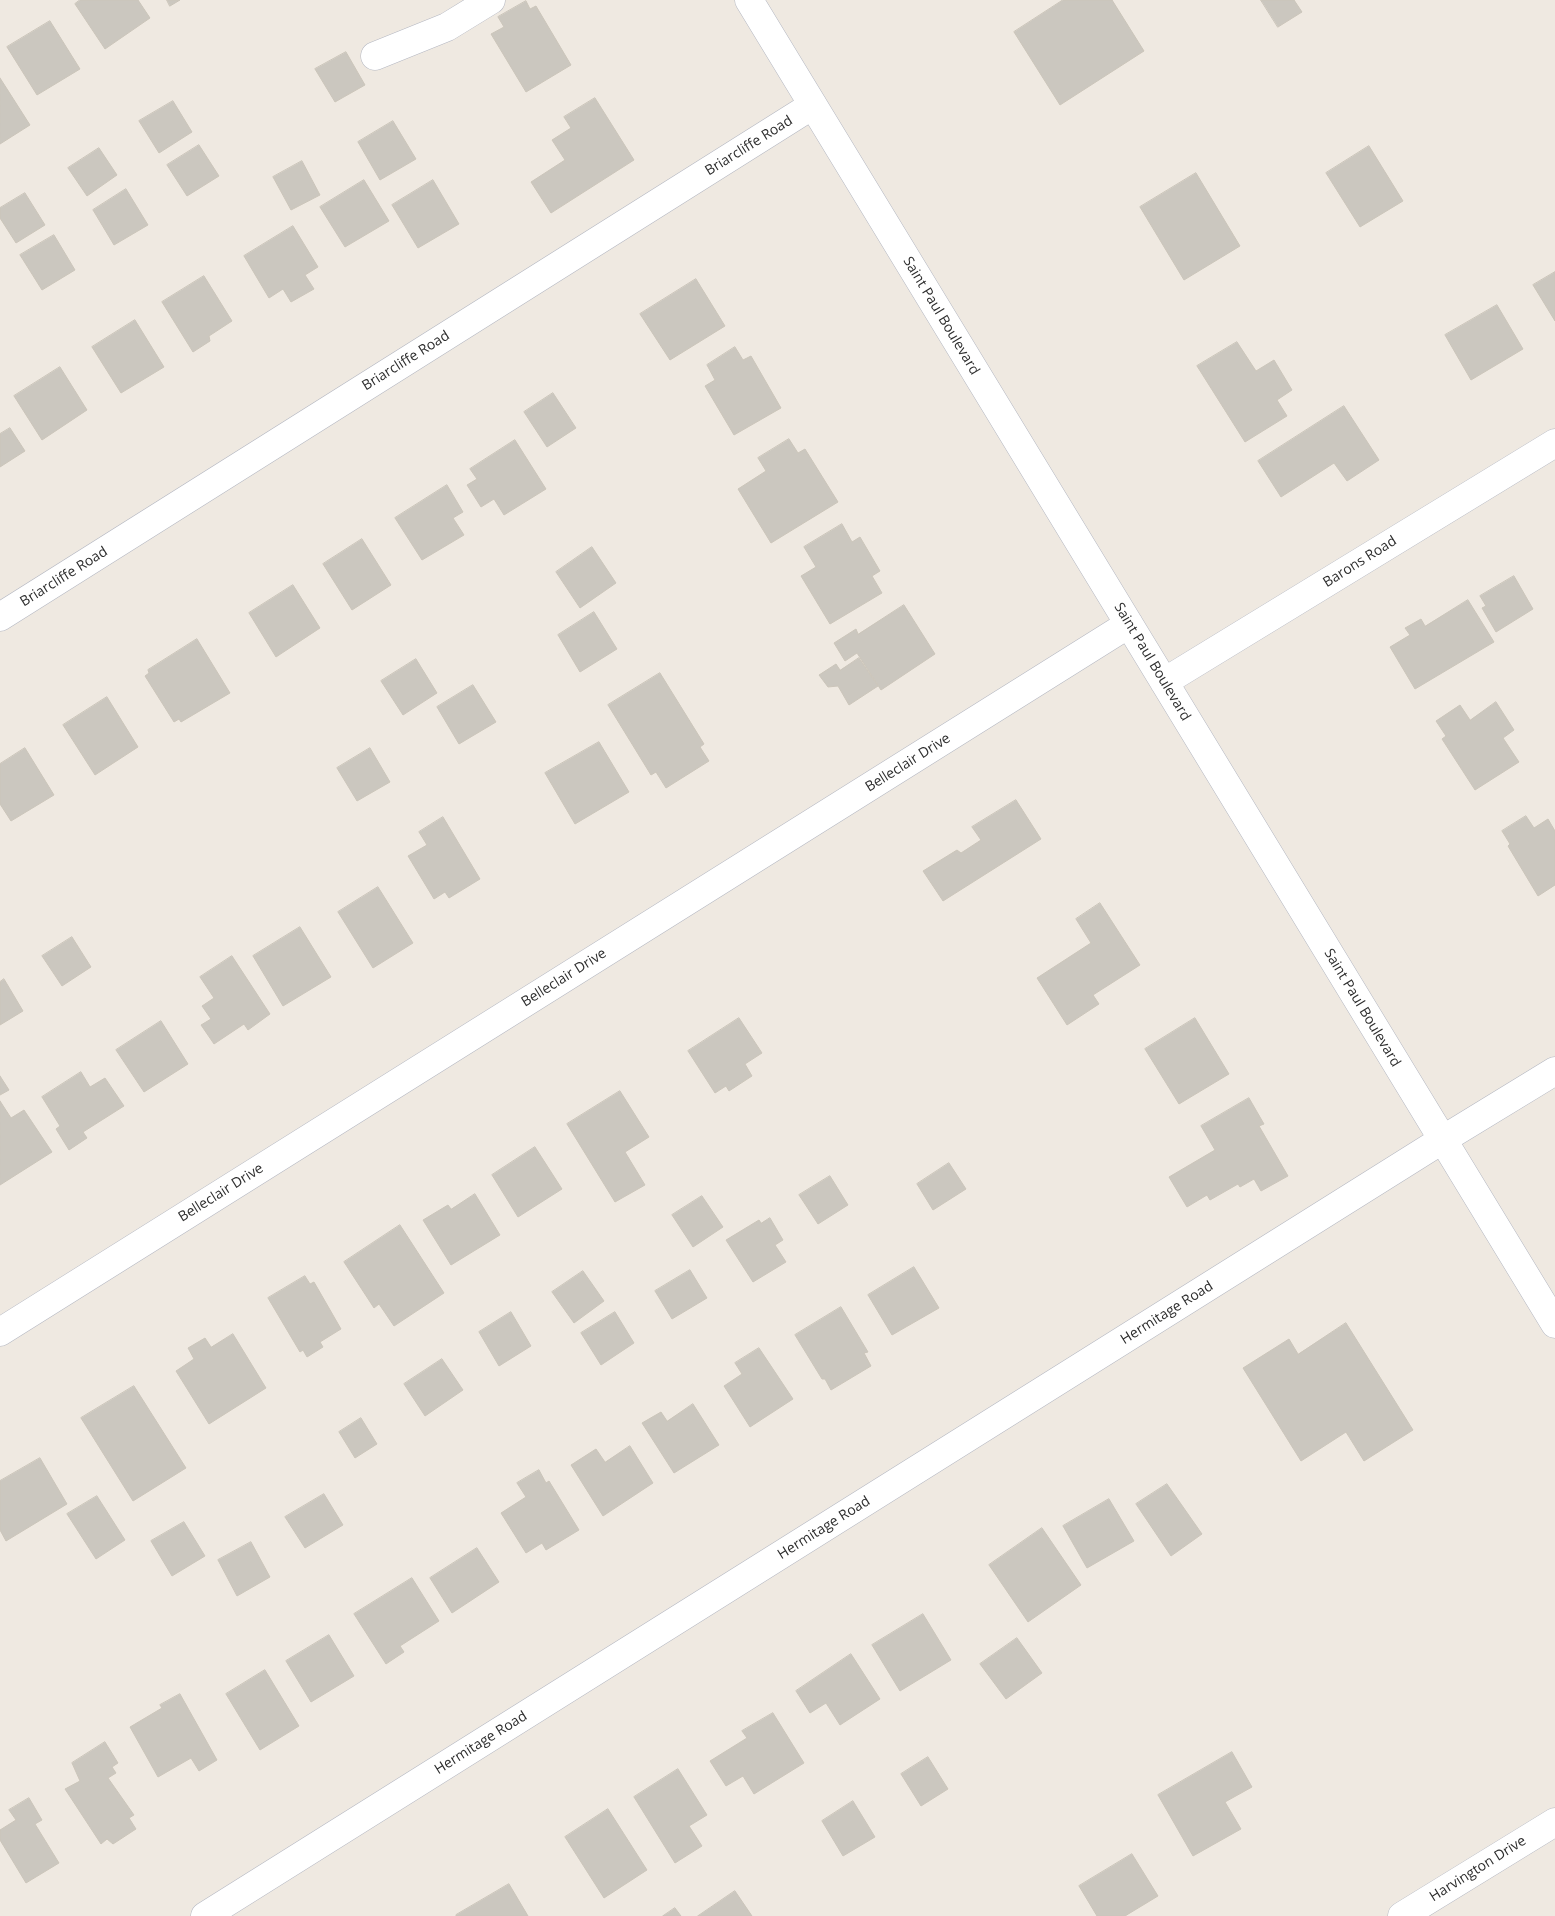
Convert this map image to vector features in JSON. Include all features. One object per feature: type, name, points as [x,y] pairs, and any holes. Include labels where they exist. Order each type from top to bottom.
[{"type":"street","points":[[375,56],[447,27],[491,0]]},
{"type":"street","name":"Saint Paul Boulevard","points":[[749,0],[1555,1324]]},
{"type":"street","name":"Briarcliffe Road","points":[[0,618],[813,106]]},
{"type":"street","name":"Barons Road","points":[[1164,682],[1555,443]]},
{"type":"street","name":"Belleclair Drive","points":[[0,1332],[1129,624]]},
{"type":"street","name":"Hermitage Road","points":[[206,1916],[1442,1140],[1555,1071]]},
{"type":"street","name":"Harvington Drive","points":[[1402,1916],[1555,1822]]},
{"type":"building","points":[[80,0],[138,0],[150,18],[105,49],[75,4]]},
{"type":"building","points":[[167,0],[180,0],[170,6]]},
{"type":"building","points":[[1063,0],[1112,0],[1144,51],[1060,105],[1014,32]]},
{"type":"building","points":[[1261,0],[1294,0],[1302,12],[1278,27]]},
{"type":"building","points":[[526,1],[530,9],[536,6],[571,65],[526,92],[491,34],[504,27],[498,17]]},
{"type":"building","points":[[50,21],[80,69],[37,95],[7,47]]},
{"type":"building","points":[[346,52],[365,85],[335,102],[315,69]]},
{"type":"building","points":[[0,78],[30,125],[0,144]]},
{"type":"building","points":[[595,98],[634,160],[551,213],[531,182],[565,160],[552,140],[571,128],[564,117]]},
{"type":"building","points":[[173,101],[192,132],[159,153],[139,121]]},
{"type":"building","points":[[393,121],[416,159],[380,180],[358,142]]},
{"type":"building","points":[[199,145],[219,176],[187,196],[167,165]]},
{"type":"building","points":[[1369,146],[1403,201],[1360,227],[1326,173]]},
{"type":"building","points":[[99,148],[117,175],[87,196],[68,168]]},
{"type":"building","points":[[302,161],[320,195],[291,210],[273,177]]},
{"type":"building","points":[[1196,173],[1240,246],[1184,280],[1140,207]]},
{"type":"building","points":[[364,180],[389,221],[345,247],[320,207]]},
{"type":"building","points":[[433,180],[459,224],[418,248],[392,205]]},
{"type":"building","points":[[126,189],[148,225],[114,245],[93,210]]},
{"type":"building","points":[[25,193],[45,225],[16,243],[0,218],[0,208]]},
{"type":"building","points":[[293,226],[318,267],[305,275],[314,289],[291,302],[283,289],[269,298],[244,256]]},
{"type":"building","points":[[54,235],[75,270],[42,290],[20,255]]},
{"type":"building","points":[[1555,272],[1555,321],[1533,285]]},
{"type":"building","points":[[204,276],[232,321],[209,336],[210,341],[193,352],[162,302]]},
{"type":"building","points":[[696,279],[725,326],[670,360],[640,314]]},
{"type":"building","points":[[1497,305],[1523,349],[1471,380],[1445,335]]},
{"type":"building","points":[[135,320],[164,367],[121,393],[92,347]]},
{"type":"building","points":[[1237,342],[1256,371],[1274,360],[1292,390],[1277,400],[1287,416],[1245,442],[1197,366]]},
{"type":"building","points":[[735,347],[743,360],[751,356],[781,408],[734,435],[705,386],[715,380],[707,365]]},
{"type":"building","points":[[60,367],[87,410],[42,440],[14,396]]},
{"type":"building","points":[[553,393],[576,428],[547,447],[524,412]]},
{"type":"building","points":[[1344,406],[1379,460],[1347,481],[1334,463],[1281,497],[1258,461]]},
{"type":"building","points":[[10,428],[25,451],[0,467],[0,434]]},
{"type":"building","points":[[789,439],[798,453],[805,449],[838,502],[771,543],[738,489],[766,471],[758,458]]},
{"type":"building","points":[[515,440],[546,489],[504,515],[494,499],[481,507],[467,485],[477,479],[470,469]]},
{"type":"building","points":[[447,485],[463,512],[453,518],[464,535],[422,560],[395,518]]},
{"type":"building","points":[[842,524],[852,542],[860,537],[880,571],[872,576],[882,593],[830,624],[801,576],[816,567],[804,547]]},
{"type":"building","points":[[362,539],[391,585],[352,610],[323,564]]},
{"type":"building","points":[[592,547],[616,583],[580,608],[556,572]]},
{"type":"building","points":[[1514,576],[1533,609],[1496,632],[1482,608],[1486,606],[1480,596]]},
{"type":"building","points":[[293,585],[320,628],[276,657],[249,613]]},
{"type":"building","points":[[1468,600],[1494,642],[1415,689],[1390,647],[1410,635],[1405,628],[1421,619],[1425,626]]},
{"type":"building","points":[[904,605],[935,654],[881,690],[857,653],[845,661],[834,643],[856,629],[858,634]]},
{"type":"building","points":[[594,612],[617,649],[580,672],[558,635]]},
{"type":"building","points":[[197,639],[230,693],[181,722],[179,719],[174,722],[145,676],[149,673],[148,670]]},
{"type":"building","points":[[859,658],[878,686],[849,705],[838,686],[828,687],[819,675],[836,664],[840,670]]},
{"type":"building","points":[[416,659],[437,693],[403,715],[381,681]]},
{"type":"building","points":[[660,673],[704,744],[700,747],[709,761],[666,788],[656,772],[651,775],[608,705]]},
{"type":"building","points":[[473,685],[496,722],[459,744],[437,707]]},
{"type":"building","points":[[107,697],[138,747],[95,775],[63,725]]},
{"type":"building","points":[[1496,702],[1514,730],[1503,738],[1519,762],[1475,790],[1442,739],[1446,736],[1436,721],[1460,705],[1470,720]]},
{"type":"building","points":[[599,742],[629,792],[575,824],[545,773]]},
{"type":"building","points":[[25,748],[54,795],[11,821],[0,804],[0,764]]},
{"type":"building","points":[[370,748],[390,782],[357,801],[337,768]]},
{"type":"building","points":[[1016,800],[1041,839],[943,901],[923,871],[957,850],[961,853],[981,840],[972,827]]},
{"type":"building","points":[[1526,816],[1534,828],[1548,819],[1555,831],[1555,885],[1538,896],[1508,846],[1510,844],[1502,831]]},
{"type":"building","points":[[443,817],[480,879],[449,898],[445,892],[434,899],[408,856],[427,845],[419,832]]},
{"type":"building","points":[[378,887],[413,943],[373,968],[338,912]]},
{"type":"building","points":[[1100,903],[1140,965],[1093,995],[1099,1004],[1067,1025],[1037,978],[1091,943],[1076,919]]},
{"type":"building","points":[[300,927],[331,977],[283,1006],[253,956]]},
{"type":"building","points":[[72,937],[91,967],[62,986],[42,956]]},
{"type":"building","points":[[232,956],[270,1014],[248,1030],[244,1024],[214,1044],[201,1025],[211,1019],[202,1006],[214,998],[200,977]]},
{"type":"building","points":[[4,979],[23,1011],[0,1025],[0,982]]},
{"type":"building","points":[[739,1018],[762,1053],[745,1064],[752,1076],[729,1091],[726,1086],[715,1093],[688,1051]]},
{"type":"building","points":[[1195,1018],[1229,1074],[1179,1104],[1145,1049]]},
{"type":"building","points":[[161,1021],[188,1064],[144,1092],[116,1050]]},
{"type":"building","points":[[81,1072],[90,1087],[105,1078],[124,1106],[83,1132],[87,1138],[69,1150],[56,1129],[60,1126],[42,1097]]},
{"type":"building","points":[[0,1076],[9,1090],[0,1095]]},
{"type":"building","points":[[620,1091],[649,1137],[625,1152],[645,1185],[615,1202],[567,1124]]},
{"type":"building","points":[[1249,1098],[1264,1124],[1259,1126],[1288,1176],[1261,1191],[1254,1179],[1240,1187],[1238,1184],[1210,1200],[1207,1195],[1187,1207],[1169,1177],[1215,1150],[1201,1126]]},
{"type":"building","points":[[0,1101],[11,1118],[24,1110],[52,1152],[0,1185]]},
{"type":"building","points":[[535,1147],[562,1189],[518,1217],[492,1175]]},
{"type":"building","points":[[949,1163],[966,1189],[933,1210],[917,1184]]},
{"type":"building","points":[[830,1176],[848,1205],[818,1224],[799,1195]]},
{"type":"building","points":[[475,1194],[500,1235],[451,1265],[423,1220],[448,1205],[451,1209]]},
{"type":"building","points":[[702,1196],[723,1227],[693,1247],[672,1215]]},
{"type":"building","points":[[770,1218],[783,1240],[775,1245],[786,1262],[753,1282],[726,1240],[759,1220],[761,1223]]},
{"type":"building","points":[[400,1225],[444,1293],[394,1326],[379,1304],[374,1308],[344,1262]]},
{"type":"building","points":[[914,1267],[939,1308],[892,1335],[868,1295]]},
{"type":"building","points":[[690,1270],[707,1298],[672,1319],[655,1291]]},
{"type":"building","points":[[583,1271],[604,1301],[574,1323],[552,1292]]},
{"type":"building","points":[[305,1276],[310,1284],[314,1282],[341,1329],[320,1342],[323,1347],[307,1357],[303,1350],[300,1352],[268,1298]]},
{"type":"building","points":[[841,1307],[868,1352],[864,1353],[871,1366],[831,1390],[825,1379],[822,1379],[795,1335]]},
{"type":"building","points":[[511,1312],[531,1346],[499,1366],[479,1332]]},
{"type":"building","points":[[615,1312],[634,1343],[601,1365],[581,1333]]},
{"type":"building","points":[[1346,1323],[1413,1430],[1364,1461],[1346,1432],[1301,1461],[1243,1368],[1289,1339],[1298,1354]]},
{"type":"building","points":[[233,1334],[266,1388],[209,1424],[176,1371],[194,1359],[188,1348],[205,1338],[211,1347]]},
{"type":"building","points":[[759,1348],[793,1399],[750,1427],[724,1386],[742,1374],[735,1363]]},
{"type":"building","points":[[442,1359],[463,1390],[425,1416],[404,1384]]},
{"type":"building","points":[[134,1386],[186,1468],[133,1501],[81,1418]]},
{"type":"building","points":[[693,1404],[719,1445],[674,1473],[642,1423],[661,1412],[667,1421]]},
{"type":"building","points":[[361,1418],[377,1444],[355,1458],[339,1432]]},
{"type":"building","points":[[630,1446],[653,1483],[603,1516],[571,1465],[596,1449],[605,1462]]},
{"type":"building","points":[[40,1458],[67,1504],[6,1541],[0,1530],[0,1481]]},
{"type":"building","points":[[539,1470],[546,1483],[549,1481],[579,1530],[546,1550],[542,1543],[526,1553],[501,1513],[526,1497],[517,1483]]},
{"type":"building","points":[[1167,1484],[1202,1534],[1171,1556],[1136,1504]]},
{"type":"building","points":[[324,1494],[343,1525],[305,1548],[285,1517]]},
{"type":"building","points":[[97,1496],[125,1540],[96,1559],[67,1514]]},
{"type":"building","points":[[1109,1499],[1134,1541],[1087,1568],[1063,1526]]},
{"type":"building","points":[[184,1522],[205,1556],[172,1576],[151,1541]]},
{"type":"building","points":[[1042,1528],[1081,1585],[1028,1622],[989,1565]]},
{"type":"building","points":[[251,1542],[270,1577],[237,1596],[218,1560]]},
{"type":"building","points":[[477,1548],[499,1582],[452,1613],[430,1578]]},
{"type":"building","points":[[412,1578],[439,1621],[400,1646],[404,1652],[386,1664],[354,1614]]},
{"type":"building","points":[[923,1614],[951,1660],[900,1691],[872,1645]]},
{"type":"building","points":[[329,1635],[354,1676],[311,1702],[286,1661]]},
{"type":"building","points":[[1017,1638],[1042,1673],[1006,1699],[980,1664]]},
{"type":"building","points":[[851,1654],[880,1699],[840,1725],[826,1703],[810,1713],[796,1691]]},
{"type":"building","points":[[265,1670],[299,1726],[260,1750],[226,1694]]},
{"type":"building","points":[[180,1694],[217,1760],[199,1771],[191,1758],[158,1777],[130,1727],[162,1708],[160,1705]]},
{"type":"building","points":[[773,1713],[804,1763],[754,1794],[743,1776],[726,1786],[710,1761],[747,1738],[742,1731]]},
{"type":"building","points":[[105,1742],[118,1763],[112,1767],[116,1773],[108,1778],[134,1815],[129,1818],[136,1829],[113,1844],[107,1839],[101,1844],[65,1789],[80,1781],[72,1763]]},
{"type":"building","points":[[1232,1752],[1252,1787],[1225,1802],[1241,1829],[1193,1856],[1158,1795]]},
{"type":"building","points":[[928,1757],[948,1789],[921,1806],[901,1774]]},
{"type":"building","points":[[678,1769],[707,1815],[689,1826],[702,1846],[675,1863],[634,1797]]},
{"type":"building","points":[[29,1798],[42,1820],[35,1824],[59,1863],[26,1883],[0,1840],[0,1830],[16,1820],[9,1810]]},
{"type":"building","points":[[853,1801],[875,1837],[843,1856],[822,1821]]},
{"type":"building","points":[[608,1809],[647,1870],[604,1898],[565,1837]]},
{"type":"building","points":[[1132,1854],[1158,1896],[1125,1916],[1097,1916],[1079,1886]]},
{"type":"building","points":[[509,1884],[528,1916],[456,1916],[456,1915]]},
{"type":"building","points":[[735,1891],[752,1916],[698,1916]]},
{"type":"building","points":[[675,1908],[681,1916],[663,1916]]}]
